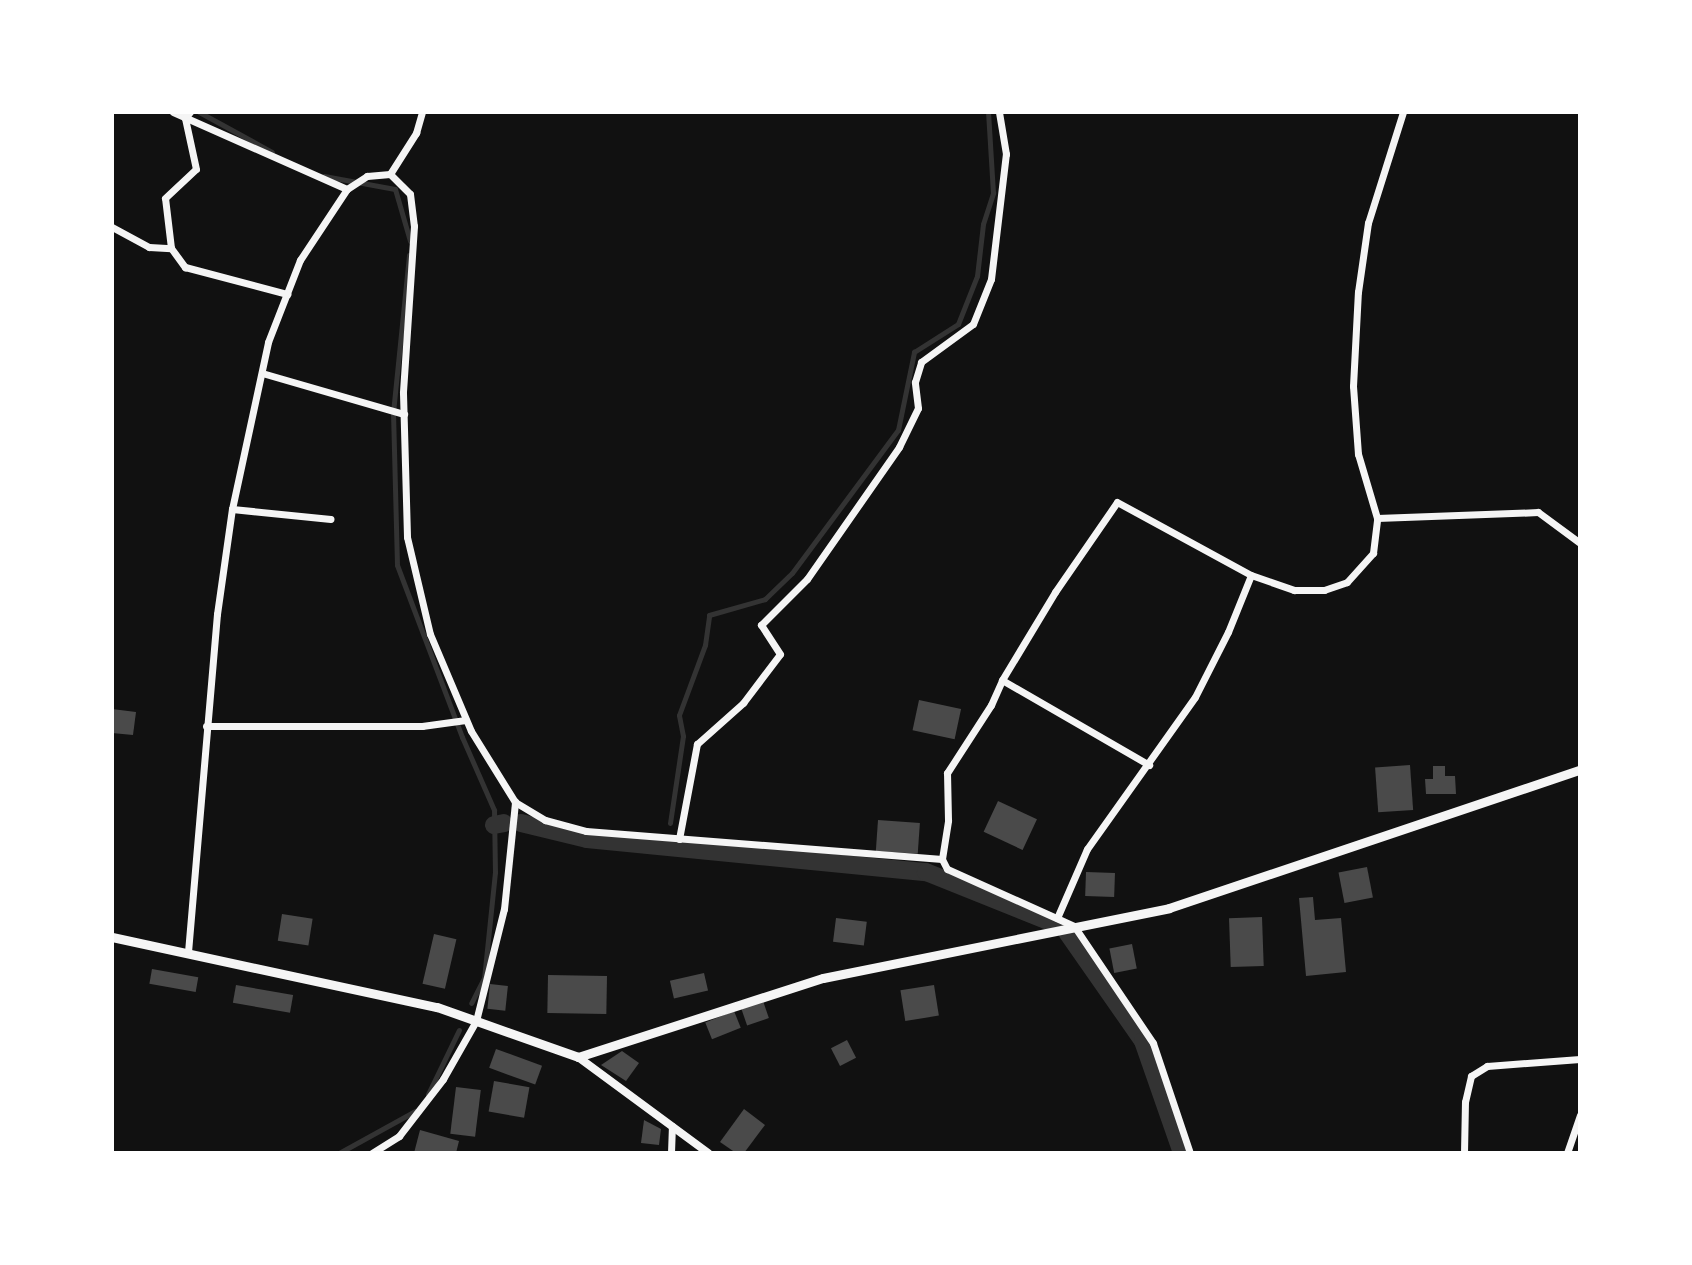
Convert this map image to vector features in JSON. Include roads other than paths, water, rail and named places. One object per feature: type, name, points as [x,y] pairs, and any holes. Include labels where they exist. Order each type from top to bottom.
[{"type":"main road","points":[[112,937],[437,1007],[578,1057],[823,978],[1169,908],[1580,770]]},
{"type":"street","points":[[173,112],[347,189]]},
{"type":"street","points":[[390,174],[416,133],[422,112]]},
{"type":"street","points":[[679,839],[697,744],[743,703],[780,654],[761,625],[807,579],[899,447],[918,408],[915,382],[921,362],[973,324],[991,279],[1006,154],[999,112]]},
{"type":"street","points":[[1190,1153],[1153,1043],[1074,926],[947,869],[942,859],[948,820],[947,773],[991,705],[1002,680],[1055,592],[1117,502],[1251,575],[1294,590],[1324,590],[1347,582],[1373,553],[1377,518],[1358,454],[1353,386],[1358,292],[1368,223],[1403,112]]},
{"type":"street","points":[[187,116],[196,169],[165,198],[171,248],[185,267],[287,294]]},
{"type":"street","points":[[188,952],[206,726],[232,509],[268,342],[300,260],[347,189],[367,176],[390,174],[410,194],[414,226],[404,413],[407,537],[430,634],[465,720],[515,802],[545,820],[586,831],[942,859]]},
{"type":"street","points":[[112,227],[149,247],[171,248]]},
{"type":"street","points":[[262,373],[404,413]]},
{"type":"street","points":[[232,509],[330,519]]},
{"type":"street","points":[[1377,518],[1538,512],[1580,543]]},
{"type":"street","points":[[1057,918],[1087,849],[1195,697],[1228,632],[1251,575]]},
{"type":"street","points":[[1002,680],[1149,765]]},
{"type":"street","points":[[206,726],[445,723],[465,720]]},
{"type":"street","points":[[372,1153],[399,1136],[443,1079],[476,1021],[504,909],[515,802]]},
{"type":"street","points":[[578,1057],[708,1153]]},
{"type":"street","points":[[1464,1153],[1465,1102],[1471,1076],[1487,1066],[1580,1059]]},
{"type":"street","points":[[1567,1153],[1580,1115]]},
{"type":"street","points":[[671,1153],[672,1126]]},
{"type":"waterway","points":[[199,112],[272,152]]},
{"type":"waterway","points":[[670,823],[683,736],[679,715],[705,645],[709,615],[765,599],[792,573],[898,430],[914,352],[958,324],[977,276],[983,224],[993,193],[988,112]]},
{"type":"waterway","points":[[324,176],[395,189],[410,241]]},
{"type":"waterway","points":[[409,255],[393,412],[397,565],[462,737],[494,810],[495,872],[484,978],[471,1003]]},
{"type":"waterway","points":[[494,825],[504,823]]},
{"type":"waterway","points":[[521,823],[587,839],[926,872],[1061,926]]},
{"type":"waterway","points":[[1067,932],[1143,1041],[1182,1153]]},
{"type":"waterway","points":[[428,1094],[459,1030]]},
{"type":"waterway","points":[[339,1153],[415,1111]]}]
